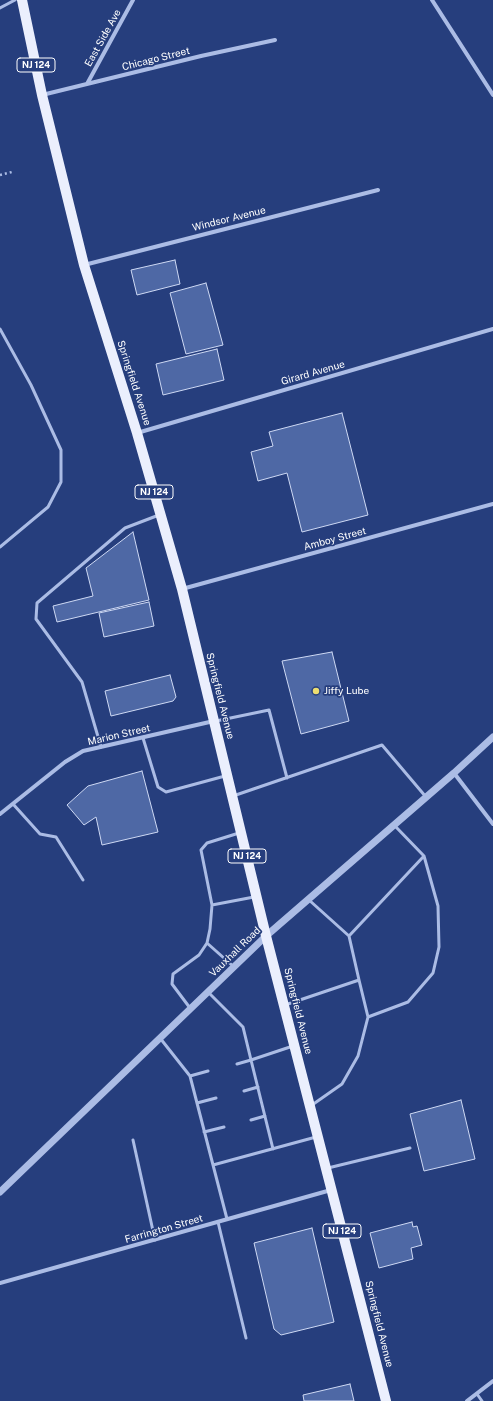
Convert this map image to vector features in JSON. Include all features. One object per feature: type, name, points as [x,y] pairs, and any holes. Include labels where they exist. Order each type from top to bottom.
[{"type":"main road","name":"Springfield Avenue","points":[[22,0],[42,95],[84,265],[137,433],[182,589],[266,936],[386,1401]]},
{"type":"street","name":"East Side Ave","points":[[87,84],[133,0]]},
{"type":"street","points":[[432,0],[493,95]]},
{"type":"street","name":"Chicago Street","points":[[42,95],[201,56],[275,40]]},
{"type":"street","name":"Windsor Avenue","points":[[84,265],[378,190]]},
{"type":"street","name":"Girard Avenue","points":[[137,433],[493,329]]},
{"type":"street","name":"Amboy Street","points":[[182,589],[493,504]]},
{"type":"street","name":"Marion Street","points":[[0,814],[64,762],[82,751],[214,721]]},
{"type":"street","name":"Vauxhall Road","points":[[0,1192],[266,936],[454,773],[493,736]]},
{"type":"street","points":[[454,773],[493,824]]},
{"type":"street","name":"Farrington Street","points":[[0,1283],[332,1190]]},
{"type":"street","points":[[467,1401],[493,1381]]},
{"type":"lane","points":[[0,8],[15,0]]},
{"type":"lane","points":[[0,329],[31,385],[61,450],[61,482],[48,507],[0,547]]},
{"type":"lane","points":[[101,747],[82,682],[36,619],[37,602],[125,528],[160,515]]},
{"type":"lane","points":[[214,721],[269,710],[287,778]]},
{"type":"lane","points":[[143,738],[158,787],[166,792],[227,775]]},
{"type":"lane","points":[[232,797],[382,745],[426,797]]},
{"type":"lane","points":[[13,804],[40,834],[56,837],[82,880]]},
{"type":"lane","points":[[368,1017],[408,1002],[433,973],[439,947],[438,906],[424,856],[394,825]]},
{"type":"lane","points":[[191,1009],[172,984],[173,974],[199,955],[207,943],[212,905],[201,850],[207,843],[241,833]]},
{"type":"lane","points":[[348,936],[424,856]]},
{"type":"lane","points":[[212,905],[257,896]]},
{"type":"lane","points":[[309,899],[348,936],[368,1017],[358,1056],[342,1084],[310,1106]]},
{"type":"lane","points":[[207,943],[234,967]]},
{"type":"lane","points":[[284,1005],[359,980]]},
{"type":"lane","points":[[208,992],[243,1027],[274,1149]]},
{"type":"lane","points":[[160,1038],[190,1076],[227,1219]]},
{"type":"lane","points":[[237,1064],[295,1045]]},
{"type":"lane","points":[[190,1076],[208,1071]]},
{"type":"lane","points":[[244,1091],[258,1087]]},
{"type":"lane","points":[[197,1103],[216,1098]]},
{"type":"lane","points":[[251,1120],[265,1116]]},
{"type":"lane","points":[[204,1132],[224,1127]]},
{"type":"lane","points":[[213,1165],[318,1137]]},
{"type":"lane","points":[[133,1140],[156,1240]]},
{"type":"lane","points":[[326,1168],[410,1148]]},
{"type":"lane","points":[[218,1222],[246,1338]]},
{"type":"lane","points":[[477,1394],[482,1401]]},
{"type":"path","points":[[0,175],[12,172]]},
{"type":"building","points":[[175,260],[180,284],[137,295],[131,270]]},
{"type":"building","points":[[206,283],[223,345],[186,354],[170,293]]},
{"type":"building","points":[[217,349],[224,380],[163,395],[156,364]]},
{"type":"building","points":[[342,413],[368,515],[302,532],[287,473],[258,481],[251,452],[273,446],[269,432]]},
{"type":"building","points":[[133,532],[149,600],[57,622],[53,606],[93,596],[86,568]]},
{"type":"building","points":[[149,602],[154,626],[104,637],[99,613]]},
{"type":"building","name":"Jiffy Lube","points":[[332,652],[349,721],[301,734],[282,661]]},
{"type":"building","points":[[170,675],[176,697],[173,701],[111,716],[105,691]]},
{"type":"building","points":[[142,771],[158,832],[102,845],[96,817],[84,825],[67,805],[88,786]]},
{"type":"building","points":[[461,1100],[475,1159],[424,1171],[410,1114]]},
{"type":"building","points":[[412,1222],[413,1227],[417,1226],[422,1245],[411,1248],[413,1259],[379,1268],[370,1233]]},
{"type":"building","points":[[312,1228],[334,1322],[281,1335],[274,1329],[254,1243]]},
{"type":"building","points":[[350,1384],[354,1401],[304,1401],[303,1395]]},
{"type":"place","name":"Jiffy Lube","points":[[316,691]]}]
